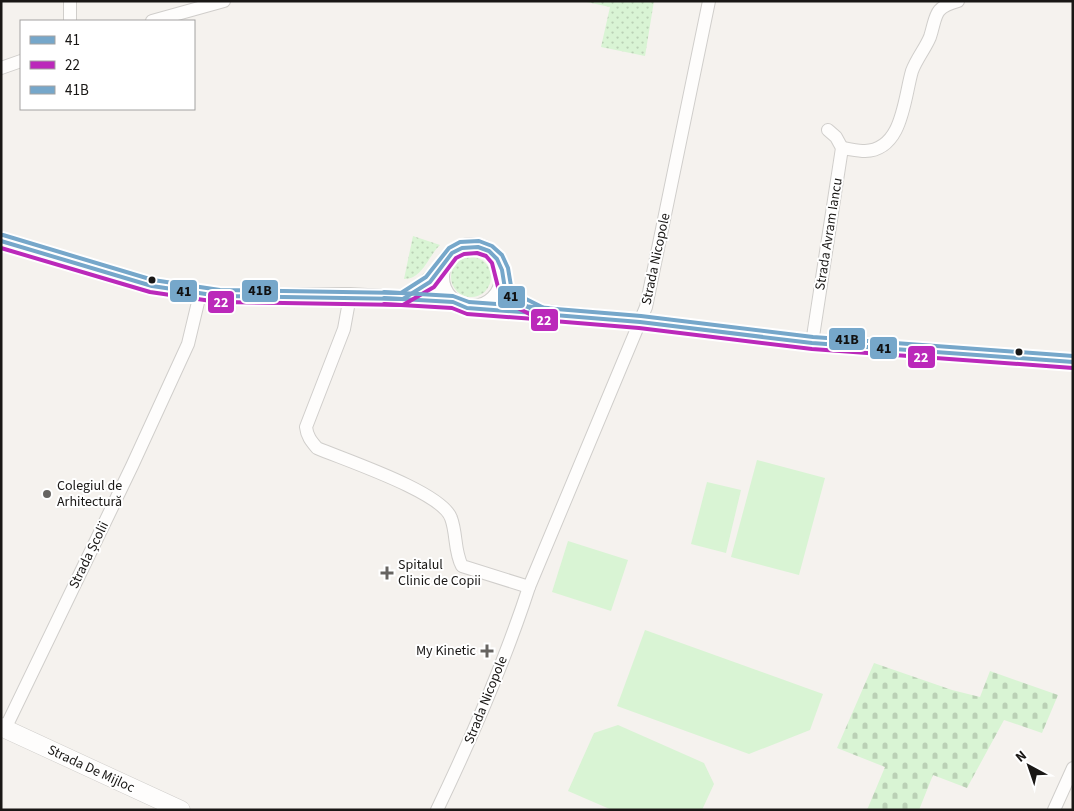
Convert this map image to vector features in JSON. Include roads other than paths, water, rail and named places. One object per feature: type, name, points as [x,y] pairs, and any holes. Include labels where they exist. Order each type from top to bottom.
[{"type":"main road","name":"Strada De Mijloc","points":[[3,728],[181,810]]},
{"type":"street","points":[[70,1],[70,20]]},
{"type":"street","points":[[156,20],[224,1]]},
{"type":"street","name":"Strada Nicopole","points":[[437,810],[467,748],[514,633],[529,587],[646,307],[710,1]]},
{"type":"street","points":[[828,130],[836,137],[842,148],[865,151],[874,150],[891,139],[899,123],[914,67],[929,37],[936,14],[944,5],[958,1]]},
{"type":"street","points":[[1,68],[20,61]]},
{"type":"street","name":"Strada Avram Iancu","points":[[812,343],[842,148]]},
{"type":"street","points":[[1,241],[152,286],[200,294],[219,296],[403,298],[452,302],[467,308],[640,322],[812,343],[1073,362]]},
{"type":"street","points":[[403,298],[424,286],[457,250],[467,247],[478,247],[489,251],[497,259],[502,270],[503,282],[514,300],[542,314]]},
{"type":"street","points":[[443,266],[441,283],[445,293],[452,302]]},
{"type":"street","points":[[480,308],[497,296],[503,282]]},
{"type":"street","name":"Strada Școlii","points":[[3,728],[132,466],[188,344],[200,294]]},
{"type":"street","points":[[350,296],[344,329],[310,413],[306,427],[307,434],[318,448],[415,489],[440,503],[451,517],[457,557],[462,566],[529,587]]},
{"type":"street","points":[[1054,810],[1073,768]]},
{"type":"place","name":"Colegiul de Arhitectură","points":[[47,494]]},
{"type":"place","name":"Spitalul Clinic de Copii","points":[[387,573]]},
{"type":"place","name":"My Kinetic","points":[[487,651]]}]
